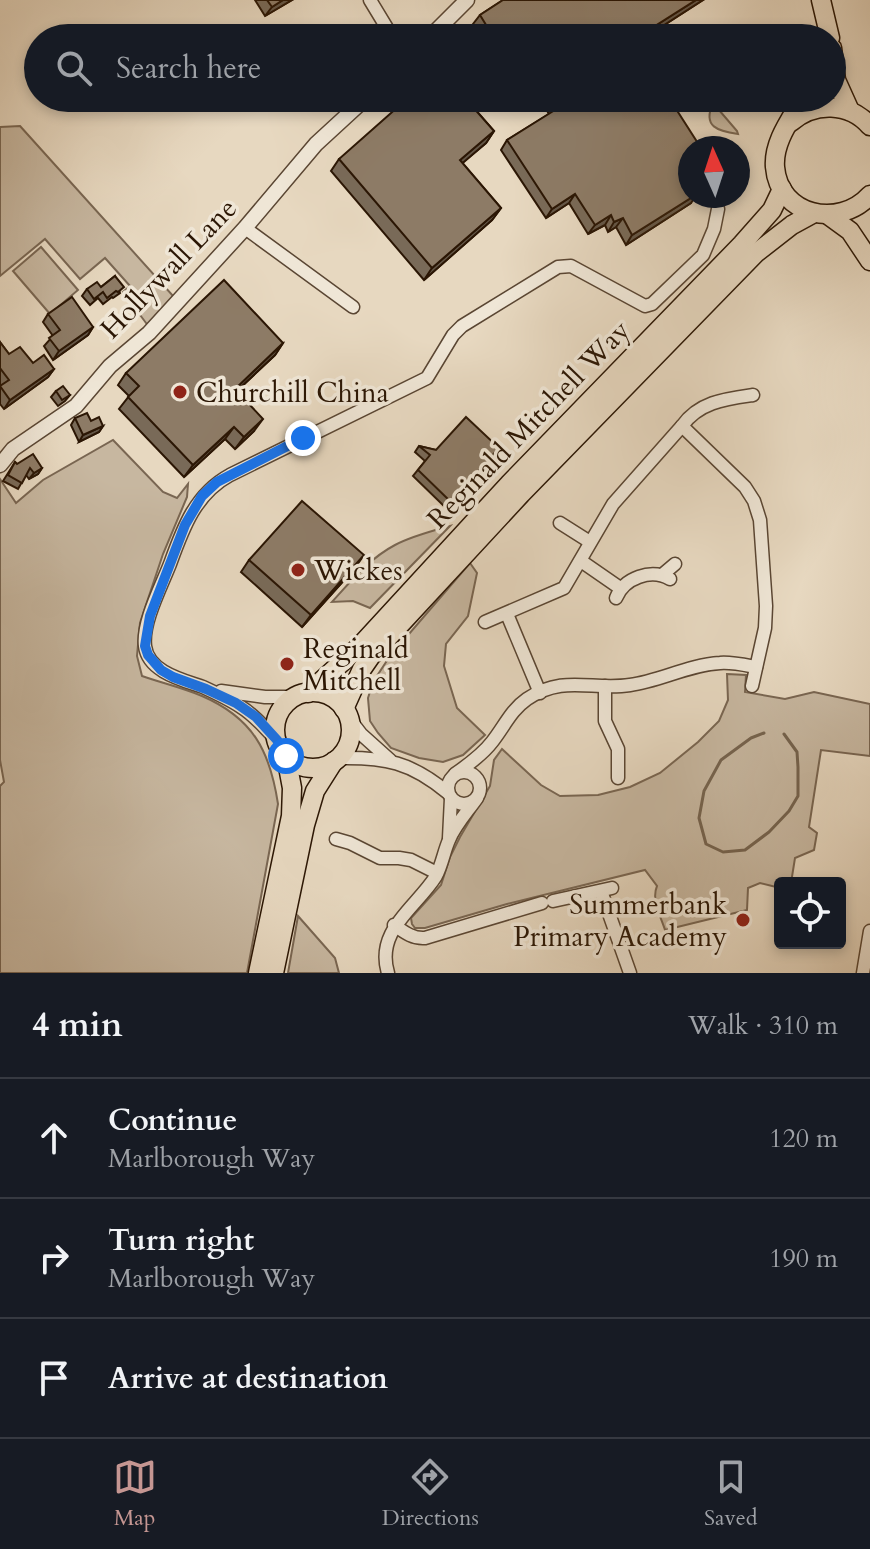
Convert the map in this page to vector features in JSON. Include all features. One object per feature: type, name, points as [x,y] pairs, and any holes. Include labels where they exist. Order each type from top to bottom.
[{"type":"main road","points":[[821,24],[822,3]]},
{"type":"main road","points":[[822,3],[827,24]]},
{"type":"main road","points":[[846,102],[850,111]]},
{"type":"main road","points":[[846,110],[869,124]]},
{"type":"main road","points":[[796,112],[776,147],[775,166],[782,189],[797,205],[821,214],[850,231],[870,261]]},
{"type":"main road","points":[[789,125],[807,112]]},
{"type":"main road","name":"Reginald Mitchell Way","points":[[302,695],[359,647],[509,484],[741,245],[772,210],[782,189]]},
{"type":"main road","name":"Reginald Mitchell Way","points":[[346,713],[362,669],[371,656],[521,494],[756,253],[792,225],[821,214],[852,210],[870,195]]},
{"type":"main road","points":[[258,973],[291,816],[292,788],[276,726],[284,706],[302,695],[317,693],[339,703],[346,713],[350,736],[347,746],[315,791],[274,973]]},
{"type":"main road","points":[[281,748],[298,765],[312,768],[336,760]]},
{"type":"street","points":[[370,0],[385,24]]},
{"type":"street","points":[[443,24],[467,0]]},
{"type":"street","name":"Hollywall Lane","points":[[0,465],[13,449],[76,406],[110,366],[149,333],[245,228],[316,144],[351,112]]},
{"type":"street","points":[[281,748],[256,717],[236,703],[161,670],[148,655],[145,646],[150,616],[185,525],[202,496],[217,482],[427,378],[453,335],[462,326],[558,267],[571,266],[645,306],[652,304],[703,255],[718,209]]},
{"type":"street","points":[[245,228],[353,307]]},
{"type":"street","points":[[485,622],[564,588],[613,504],[691,414],[732,398],[753,395]]},
{"type":"street","points":[[682,426],[745,487],[754,501],[760,520],[765,628],[752,686]]},
{"type":"street","points":[[560,523],[590,542]]},
{"type":"street","points":[[581,561],[618,593],[633,577],[666,577],[675,564]]},
{"type":"street","points":[[507,614],[540,693]]},
{"type":"street","points":[[449,838],[450,796],[447,786],[453,776],[492,742],[516,709],[528,699],[563,685],[625,686],[723,662],[756,667]]},
{"type":"street","points":[[605,686],[605,721],[618,749],[618,778]]},
{"type":"street","points":[[206,689],[265,697],[302,695]]},
{"type":"street","points":[[346,713],[361,734],[391,761],[415,771],[457,803],[466,804],[477,798]]},
{"type":"street","points":[[388,973],[387,943],[394,925],[437,873],[449,838],[480,793],[483,764],[492,742]]},
{"type":"street","points":[[336,760],[391,761]]},
{"type":"street","points":[[415,771],[453,776],[460,772],[471,773],[479,782]]},
{"type":"street","points":[[336,838],[380,858],[411,860],[437,873]]},
{"type":"street","points":[[394,925],[418,938],[425,938],[547,902],[607,890],[630,973]]},
{"type":"street","points":[[863,973],[870,931]]},
{"type":"shaded area","points":[[710,112],[721,112],[738,134],[714,126],[709,118]]},
{"type":"shaded area","points":[[20,126],[174,297],[149,327],[123,292],[130,286],[105,258],[80,279],[45,239],[0,276],[0,127]]},
{"type":"shaded area","points":[[41,247],[78,290],[50,314],[13,271]]},
{"type":"shaded area","points":[[113,440],[163,492],[177,498],[188,484],[187,497],[163,554],[140,623],[137,656],[142,676],[202,696],[234,715],[256,738],[275,785],[278,804],[247,973],[0,973],[0,786],[4,782],[0,760],[0,479],[16,503],[43,480]]},
{"type":"shaded area","points":[[450,526],[370,608],[353,601],[332,602],[361,570],[386,550],[408,539]]},
{"type":"shaded area","points":[[470,563],[477,573],[468,616],[446,644],[444,666],[457,708],[485,735],[463,755],[443,762],[419,758],[391,748],[378,733],[370,721],[368,698],[373,682],[390,656]]},
{"type":"shaded area","points":[[727,674],[746,675],[745,692],[785,699],[814,692],[870,704],[870,756],[821,750],[809,827],[817,833],[814,850],[795,858],[792,877],[774,877],[774,886],[760,883],[748,888],[747,910],[665,930],[656,903],[657,886],[645,870],[425,928],[415,928],[412,924],[411,918],[441,885],[450,857],[490,786],[494,760],[502,749],[541,785],[560,796],[598,795],[630,787],[660,773],[719,721],[728,700]]},
{"type":"shaded area","points":[[298,916],[335,958],[339,973],[288,973]]},
{"type":"building","points":[[267,0],[283,0],[272,7]]},
{"type":"building","points":[[503,0],[696,0],[658,24],[485,24],[480,15]]},
{"type":"building","points":[[392,112],[477,112],[494,131],[460,160],[501,208],[432,268],[339,159]]},
{"type":"building","points":[[552,112],[678,112],[693,136],[678,136],[678,206],[632,235],[623,218],[614,222],[611,215],[595,225],[575,194],[552,209],[507,140]]},
{"type":"building","points":[[115,276],[124,287],[107,298],[103,292],[94,299],[87,289],[97,282],[101,287]]},
{"type":"building","name":"Churchill China","points":[[224,280],[283,343],[235,389],[263,419],[244,437],[234,427],[193,465],[128,397],[139,386],[126,373]]},
{"type":"building","points":[[72,297],[93,327],[59,351],[49,338],[60,330],[48,314]]},
{"type":"building","points":[[0,342],[9,354],[20,347],[33,363],[44,355],[54,369],[10,400],[0,386],[9,380],[0,368]]},
{"type":"building","points":[[63,386],[70,395],[62,400],[56,391]]},
{"type":"building","points":[[87,413],[91,421],[99,417],[103,426],[83,435],[75,418]]},
{"type":"building","points":[[466,417],[499,448],[451,502],[418,470],[430,455],[419,446],[436,450]]},
{"type":"building","points":[[33,454],[42,468],[34,473],[30,468],[22,483],[8,475],[15,462],[17,464]]},
{"type":"building","name":"Wickes","points":[[302,501],[364,555],[311,615],[249,560]]},
{"type":"waterway","points":[[764,733],[751,738],[721,760],[704,791],[699,818],[706,844],[723,852],[745,850],[769,832],[789,811],[798,796],[797,752],[784,734]]},
{"type":"place","name":"Churchill China","points":[[180,392]]},
{"type":"place","name":"Wickes","points":[[298,570]]},
{"type":"place","name":"Reginald Mitchell","points":[[287,664]]},
{"type":"place","name":"Summerbank Primary Academy","points":[[743,920]]},
{"type":"route","points":[[286,756],[277,740],[256,717],[236,703],[161,670],[148,655],[145,646],[150,616],[185,525],[202,496],[217,482],[303,438]]}]
